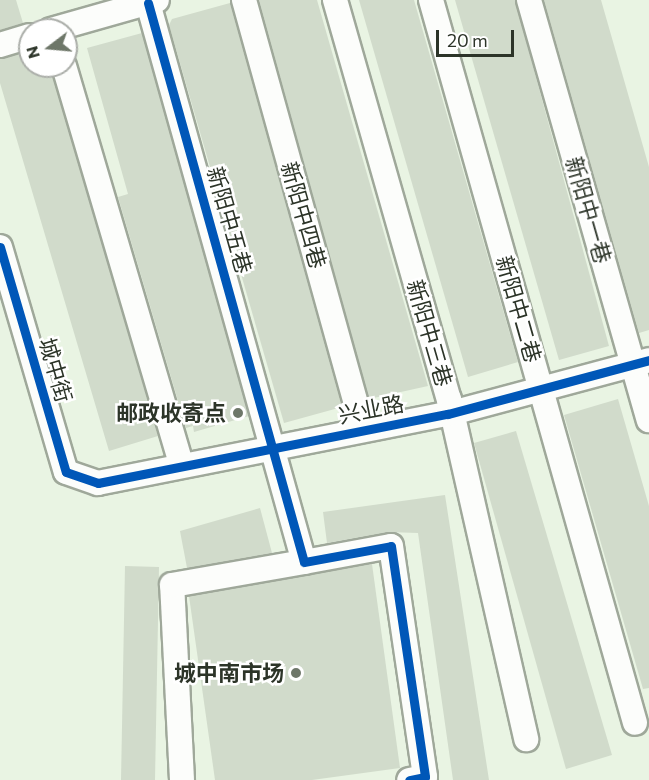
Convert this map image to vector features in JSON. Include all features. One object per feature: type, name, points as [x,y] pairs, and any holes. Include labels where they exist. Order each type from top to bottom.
[{"type":"street","name":"新阳中四巷","points":[[244,0],[363,430]]},
{"type":"street","name":"新阳中三巷","points":[[335,0],[449,399],[448,414],[526,738]]},
{"type":"street","name":"新阳中二巷","points":[[432,0],[635,723]]},
{"type":"street","name":"新阳中一巷","points":[[529,0],[641,362],[649,420]]},
{"type":"street","points":[[74,18],[89,9],[153,1]]},
{"type":"street","name":"新阳中五巷","points":[[153,1],[304,562]]},
{"type":"street","points":[[0,45],[18,40]]},
{"type":"street","points":[[68,78],[181,463]]},
{"type":"street","name":"城中街","points":[[0,248],[66,472],[98,483]]},
{"type":"street","name":"兴业路","points":[[98,483],[181,463],[448,414],[641,362]]},
{"type":"street","points":[[182,780],[172,585],[391,546],[425,777],[409,780]]},
{"type":"building","points":[[0,0],[16,0],[21,18],[18,18],[18,25],[0,30]]},
{"type":"building","points":[[259,0],[317,0],[428,386],[369,399]]},
{"type":"building","points":[[359,0],[414,0],[518,362],[468,377]]},
{"type":"building","points":[[455,0],[515,0],[609,346],[559,360]]},
{"type":"building","points":[[544,0],[601,0],[649,167],[649,330],[639,333]]},
{"type":"building","points":[[230,3],[342,407],[284,423],[169,25],[172,19]]},
{"type":"building","points":[[142,33],[249,416],[194,432],[193,426],[186,428],[118,197],[128,194],[87,48]]},
{"type":"building","points":[[18,54],[18,78],[54,78],[158,436],[109,451],[0,83],[0,59]]},
{"type":"building","points":[[618,399],[649,506],[649,688],[643,689],[564,415]]},
{"type":"building","points":[[516,431],[612,755],[566,769],[474,443]]},
{"type":"building","points":[[445,495],[489,780],[453,780],[418,533],[388,532],[327,543],[323,512]]},
{"type":"building","points":[[260,508],[272,553],[187,568],[180,531]]},
{"type":"building","points":[[372,564],[400,768],[312,780],[215,780],[189,596]]},
{"type":"building","points":[[125,566],[159,567],[155,780],[121,780]]},
{"type":"cycle path","points":[[148,3],[304,562],[391,546],[425,777],[409,780]]},
{"type":"cycle path","points":[[0,247],[66,472],[98,483],[448,414],[649,360]]},
{"type":"place","name":"邮政收寄点","points":[[238,413]]},
{"type":"place","name":"城中南市场","points":[[296,673]]}]
